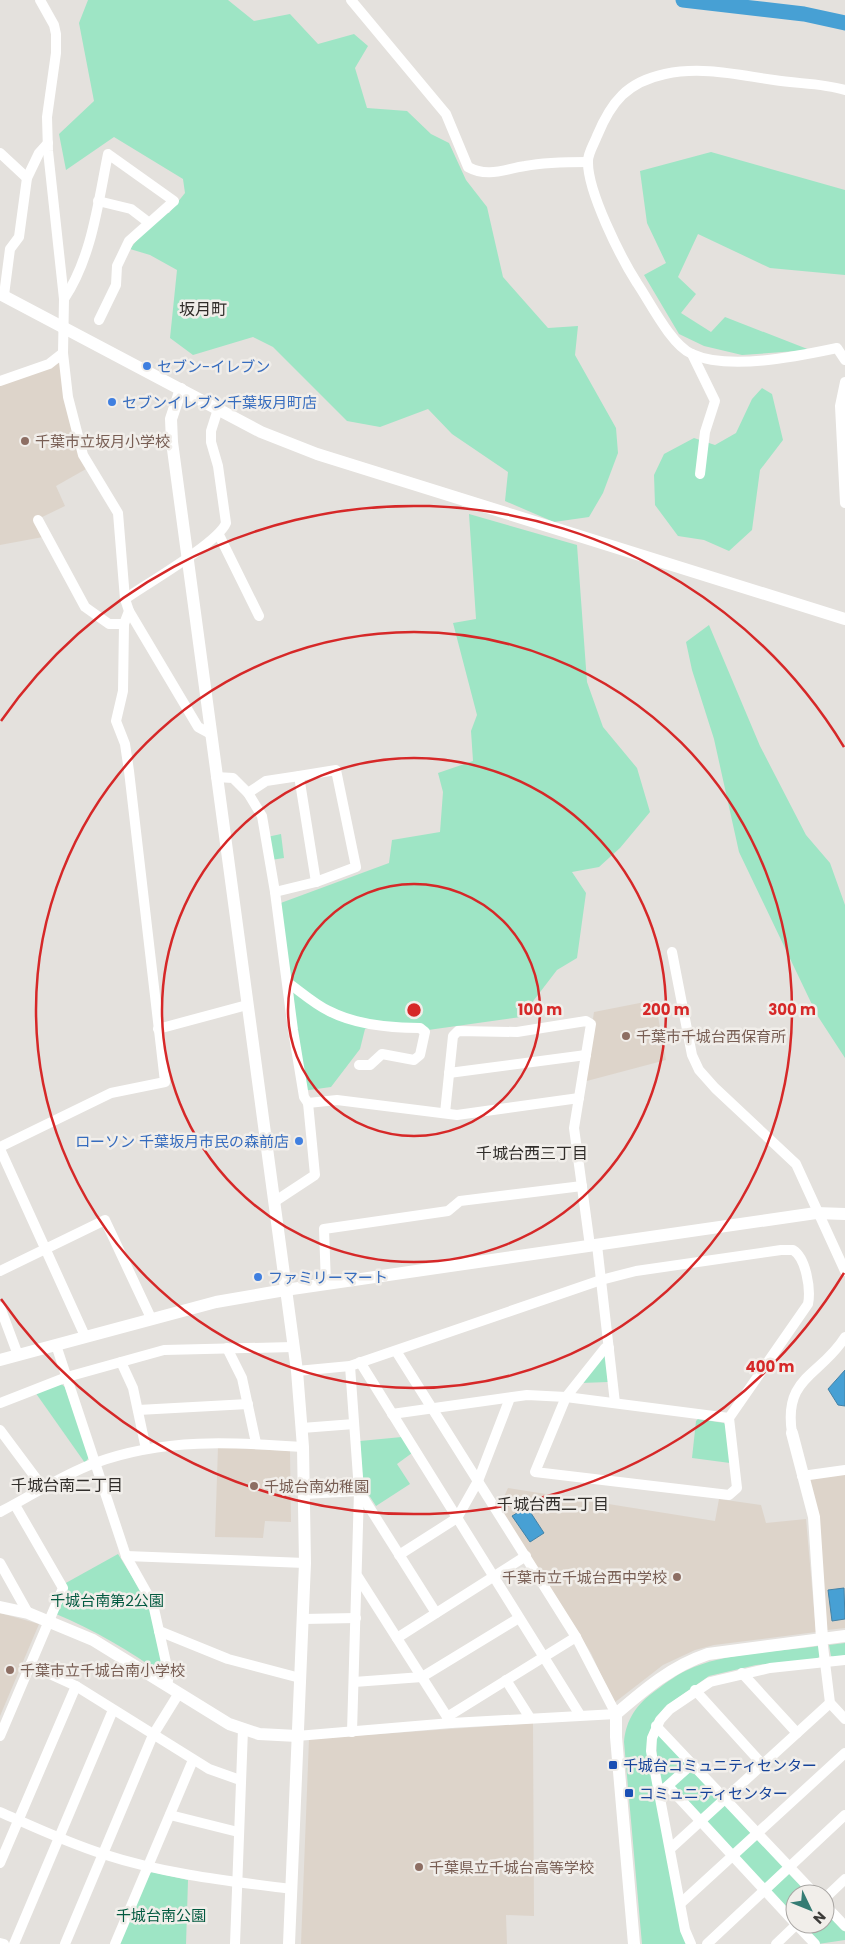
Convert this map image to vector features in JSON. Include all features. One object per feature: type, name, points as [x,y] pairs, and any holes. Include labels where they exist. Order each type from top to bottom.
[{"type":"street","points":[[40,0],[54,25],[56,34],[56,53],[48,117],[48,143],[64,299],[63,353],[68,397],[83,454],[118,513],[125,599],[129,612],[198,727],[210,734]]},
{"type":"street","points":[[351,0],[446,114],[460,153],[468,167],[482,173],[494,173],[525,166],[588,162]]},
{"type":"street","points":[[845,90],[833,86],[720,72],[693,70],[665,74],[637,83],[622,94],[603,121],[588,162],[597,200],[612,240],[662,321],[683,349],[692,354],[715,361],[734,362],[790,358],[837,348],[845,360]]},
{"type":"street","points":[[48,143],[39,153],[28,178],[19,237],[10,249],[2,294],[261,432],[317,454],[845,619]]},
{"type":"street","points":[[0,153],[28,178]]},
{"type":"street","points":[[64,299],[82,265],[108,154],[174,201],[148,222],[129,241],[117,266],[116,285],[99,320]]},
{"type":"street","points":[[98,200],[130,209],[148,222]]},
{"type":"street","points":[[0,382],[49,364],[63,353]]},
{"type":"street","points":[[692,354],[715,401],[705,432],[700,474]]},
{"type":"street","points":[[845,382],[840,406],[845,503]]},
{"type":"street","points":[[181,389],[171,419],[172,442],[297,1371],[302,1428],[305,1563],[289,1944]]},
{"type":"street","points":[[125,599],[219,535],[226,523],[218,466],[211,442],[211,431],[218,409]]},
{"type":"street","points":[[38,520],[85,607],[109,624],[124,624]]},
{"type":"street","points":[[219,535],[259,616]]},
{"type":"street","points":[[85,1336],[0,1149],[111,1093],[165,1082],[129,770],[124,744],[116,720],[123,691],[124,624],[129,612]]},
{"type":"street","points":[[248,793],[266,781],[336,770],[356,866],[316,882],[275,892]]},
{"type":"street","points":[[299,776],[316,882]]},
{"type":"street","points":[[216,777],[232,778],[248,793],[262,816],[275,892],[299,1068],[304,1098],[308,1103],[315,1175],[274,1202]]},
{"type":"street","points":[[672,952],[692,1055],[699,1070],[715,1088],[796,1164],[816,1213],[845,1271]]},
{"type":"street","points":[[287,982],[328,1011],[366,1023],[393,1028],[420,1028],[425,1032],[420,1055],[414,1060],[382,1054],[370,1065],[360,1065]]},
{"type":"street","points":[[158,1028],[247,1005]]},
{"type":"street","points":[[445,1113],[453,1036],[458,1031],[517,1032],[586,1021],[591,1024],[574,1128],[582,1186],[601,1280],[615,1403]]},
{"type":"street","points":[[450,1073],[586,1055]]},
{"type":"street","points":[[308,1103],[336,1100],[427,1113],[457,1115],[579,1098]]},
{"type":"street","points":[[326,1284],[324,1229],[448,1211],[460,1201],[582,1186]]},
{"type":"street","points":[[0,1360],[216,1302],[285,1290],[816,1213],[845,1214]]},
{"type":"street","points":[[0,1271],[105,1220],[151,1318]]},
{"type":"street","points":[[297,1371],[355,1364],[601,1280],[636,1271],[735,1255],[781,1250],[793,1250],[798,1253],[803,1264],[810,1297],[808,1304],[729,1418],[737,1488],[729,1495],[535,1472],[566,1397],[606,1348],[609,1348]]},
{"type":"street","points":[[0,1307],[18,1355]]},
{"type":"street","points":[[845,1336],[840,1346],[801,1382],[793,1397],[789,1415],[814,1524],[822,1638],[830,1703],[845,1719]]},
{"type":"street","points":[[56,1345],[126,1556],[153,1604],[169,1676],[167,1685]]},
{"type":"street","points":[[0,1403],[67,1377],[164,1350],[293,1347]]},
{"type":"street","points":[[227,1348],[242,1378],[256,1444]]},
{"type":"street","points":[[396,1351],[430,1408],[576,1637],[616,1714],[616,1737],[634,1944]]},
{"type":"street","points":[[121,1362],[133,1388],[146,1449]]},
{"type":"street","points":[[355,1364],[392,1414],[580,1715]]},
{"type":"street","points":[[352,1732],[359,1491],[354,1424],[355,1364]]},
{"type":"street","points":[[392,1414],[527,1395],[566,1397],[729,1418]]},
{"type":"street","points":[[399,1554],[457,1518],[478,1481],[510,1398]]},
{"type":"street","points":[[138,1410],[248,1404]]},
{"type":"street","points":[[302,1428],[354,1424]]},
{"type":"street","points":[[0,1430],[44,1489]]},
{"type":"street","points":[[0,1512],[95,1463],[146,1449],[192,1443],[303,1447]]},
{"type":"street","points":[[802,1476],[845,1470]]},
{"type":"street","points":[[304,1494],[359,1491]]},
{"type":"street","points":[[359,1491],[436,1613]]},
{"type":"street","points":[[0,1736],[63,1588],[14,1505]]},
{"type":"street","points":[[126,1556],[305,1563]]},
{"type":"street","points":[[396,1638],[526,1556]]},
{"type":"street","points":[[0,1564],[28,1614]]},
{"type":"street","points":[[358,1577],[449,1720]]},
{"type":"street","points":[[0,1607],[49,1621],[114,1651],[229,1724],[276,1736],[352,1732],[449,1720],[616,1714],[658,1680],[690,1660],[708,1654],[845,1636]]},
{"type":"street","points":[[303,1619],[356,1618]]},
{"type":"street","points":[[354,1682],[422,1677],[519,1618]]},
{"type":"street","points":[[159,1632],[228,1659],[300,1678]]},
{"type":"street","points":[[449,1720],[506,1680],[576,1637]]},
{"type":"street","points":[[691,1944],[685,1930],[651,1751],[656,1726],[670,1709],[695,1690],[710,1682],[770,1668],[845,1660]]},
{"type":"street","points":[[30,1665],[76,1686],[209,1770],[240,1780]]},
{"type":"street","points":[[742,1674],[797,1733]]},
{"type":"street","points":[[506,1680],[530,1718]]},
{"type":"street","points":[[0,1863],[76,1686]]},
{"type":"street","points":[[695,1690],[762,1764]]},
{"type":"street","points":[[65,1944],[153,1734],[179,1693]]},
{"type":"street","points":[[670,1849],[830,1703]]},
{"type":"street","points":[[14,1944],[113,1710]]},
{"type":"street","points":[[656,1726],[806,1884]]},
{"type":"street","points":[[235,1944],[243,1729]]},
{"type":"street","points":[[681,1903],[845,1753]]},
{"type":"street","points":[[115,1944],[193,1760]]},
{"type":"street","points":[[659,1795],[692,1764]]},
{"type":"street","points":[[668,1786],[785,1912]]},
{"type":"street","points":[[0,1812],[59,1838],[103,1854],[148,1867],[291,1889]]},
{"type":"street","points":[[170,1815],[238,1832]]},
{"type":"street","points":[[707,1944],[845,1815]]},
{"type":"street","points":[[835,1888],[845,1879]]},
{"type":"street","points":[[835,1916],[845,1926]]},
{"type":"street","points":[[776,1944],[786,1934]]},
{"type":"street","points":[[806,1934],[815,1944]]},
{"type":"shaded area","name":"千葉市立坂月小学校","points":[[62,363],[86,469],[56,486],[65,506],[36,520],[43,537],[0,545],[0,385]]},
{"type":"shaded area","name":"千葉市千城台西保育所","points":[[655,1000],[666,1060],[583,1082],[594,1012]]},
{"type":"shaded area","name":"千城台南幼稚園","points":[[218,1447],[290,1451],[291,1522],[265,1521],[263,1538],[215,1537]]},
{"type":"shaded area","points":[[845,1474],[845,1628],[827,1630],[807,1481],[811,1478]]},
{"type":"shaded area","name":"千葉市立千城台西中学校","points":[[508,1488],[715,1521],[719,1499],[761,1505],[766,1523],[806,1519],[816,1632],[714,1645],[695,1650],[663,1665],[614,1703],[591,1653],[499,1507]]},
{"type":"shaded area","name":"千葉市立千城台南小学校","points":[[0,1613],[39,1624],[0,1716]]},
{"type":"shaded area","name":"千葉県立千城台高等学校","points":[[533,1723],[534,1916],[506,1915],[507,1944],[301,1944],[309,1739]]},
{"type":"green space","points":[[88,0],[228,0],[254,21],[290,14],[318,44],[354,34],[368,46],[355,68],[367,108],[407,111],[431,134],[449,143],[466,180],[487,207],[503,277],[548,328],[578,326],[575,355],[616,428],[618,453],[603,493],[589,517],[554,522],[505,501],[508,472],[452,434],[428,409],[380,427],[347,421],[273,347],[253,337],[193,355],[170,338],[177,270],[150,255],[130,249],[158,213],[169,213],[185,193],[183,179],[114,137],[66,170],[59,134],[94,101],[79,23]]},
{"type":"green space","points":[[711,152],[845,190],[845,275],[770,268],[698,234],[678,277],[696,294],[681,313],[711,332],[725,317],[810,350],[742,355],[704,346],[679,334],[644,275],[666,263],[647,223],[640,171]]},
{"type":"green space","points":[[762,388],[772,394],[783,440],[760,470],[752,530],[729,551],[704,540],[678,536],[655,505],[654,475],[664,454],[694,438],[715,445],[736,433],[752,399]]},
{"type":"green space","points":[[469,514],[577,545],[587,682],[603,727],[637,768],[650,812],[620,848],[599,867],[572,872],[586,893],[577,958],[557,970],[521,1017],[421,1031],[382,1025],[365,1029],[360,1049],[331,1087],[302,1091],[293,991],[278,904],[389,863],[392,840],[440,832],[443,792],[438,773],[473,761],[471,731],[477,715],[453,623],[476,619]]},
{"type":"green space","points":[[709,625],[760,746],[806,835],[830,863],[845,905],[845,1058],[817,1015],[739,852],[714,739],[692,670],[686,642]]},
{"type":"green space","points":[[281,834],[284,858],[271,860],[267,837]]},
{"type":"green space","points":[[606,1354],[608,1382],[581,1383]]},
{"type":"green space","points":[[60,1383],[65,1387],[89,1457],[85,1463],[35,1392]]},
{"type":"green space","points":[[698,1419],[724,1423],[726,1426],[730,1463],[692,1458],[696,1421]]},
{"type":"green space","points":[[402,1437],[412,1453],[397,1464],[410,1484],[376,1506],[363,1486],[360,1441]]},
{"type":"green space","name":"千城台南第2公園","points":[[118,1554],[149,1604],[165,1672],[164,1675],[111,1642],[56,1614],[64,1584]]},
{"type":"green space","points":[[845,1643],[845,1655],[835,1658],[831,1656],[829,1645]]},
{"type":"green space","points":[[819,1646],[820,1656],[817,1659],[756,1665],[709,1676],[665,1707],[654,1721],[647,1739],[686,1944],[642,1944],[624,1742],[630,1719],[643,1701],[655,1691],[678,1675],[694,1667],[739,1655]]},
{"type":"green space","points":[[656,1735],[661,1735],[686,1764],[665,1784],[661,1783],[657,1761]]},
{"type":"green space","points":[[690,1769],[720,1797],[700,1817],[671,1786]]},
{"type":"green space","points":[[727,1804],[752,1830],[751,1834],[732,1851],[703,1821]]},
{"type":"green space","points":[[759,1838],[784,1866],[765,1886],[736,1856]]},
{"type":"green space","name":"千城台南公園","points":[[152,1872],[188,1880],[186,1944],[119,1944],[149,1874]]},
{"type":"green space","points":[[787,1872],[800,1884],[785,1884],[785,1909],[767,1890]]},
{"type":"green space","points":[[835,1920],[845,1932],[845,1940],[818,1944],[809,1934],[835,1934]]},
{"type":"water","points":[[845,1370],[845,1406],[838,1405],[828,1389]]},
{"type":"water","points":[[527,1507],[544,1533],[530,1542],[512,1516]]},
{"type":"water","points":[[844,1588],[845,1619],[832,1621],[828,1590]]},
{"type":"waterway","points":[[683,0],[804,14],[845,23]]},
{"type":"place","name":"セブン-イレブン","points":[[147,366]]},
{"type":"place","name":"セブンイレブン千葉坂月町店","points":[[112,402]]},
{"type":"place","name":"千葉市立坂月小学校","points":[[25,441]]},
{"type":"place","name":"千葉市千城台西保育所","points":[[626,1036]]},
{"type":"place","name":"ローソン 千葉坂月市民の森前店","points":[[299,1141]]},
{"type":"place","name":"ファミリーマート","points":[[258,1277]]},
{"type":"place","name":"千城台南幼稚園","points":[[254,1486]]},
{"type":"place","name":"千葉市立千城台西中学校","points":[[677,1577]]},
{"type":"place","name":"千葉市立千城台南小学校","points":[[10,1670]]},
{"type":"place","name":"千城台コミュニティセンター","points":[[613,1765]]},
{"type":"place","name":"コミュニティセンター","points":[[629,1793]]},
{"type":"place","name":"千葉県立千城台高等学校","points":[[419,1867]]},
{"type":"district","name":"坂月町","points":[[203,309]]},
{"type":"district","name":"千城台西三丁目","points":[[532,1153]]},
{"type":"district","name":"千城台南二丁目","points":[[67,1485]]},
{"type":"district","name":"千城台西二丁目","points":[[553,1504]]}]
